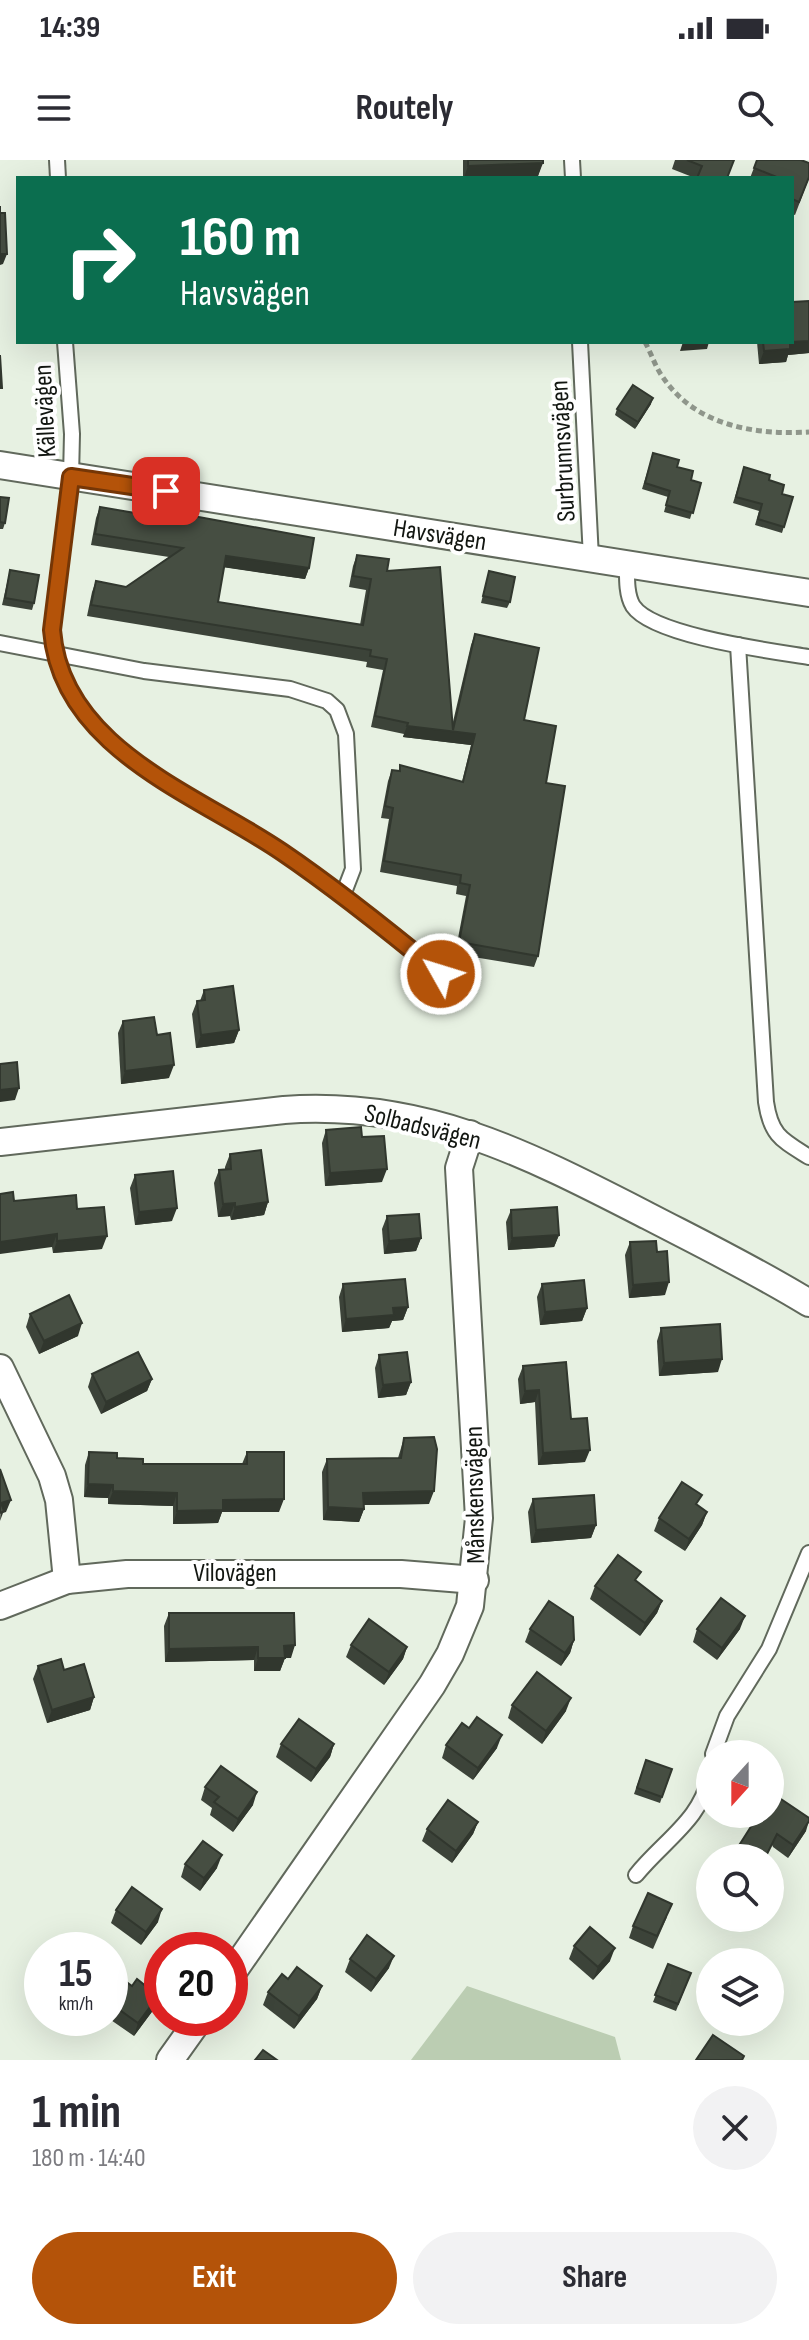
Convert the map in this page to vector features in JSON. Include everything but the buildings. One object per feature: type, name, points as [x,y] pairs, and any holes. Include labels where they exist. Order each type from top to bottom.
[{"type":"street","name":"Havsvägen","points":[[0,465],[809,593]]},
{"type":"street","name":"Solbadsvägen","points":[[0,1142],[325,1107],[396,1113],[470,1134],[554,1168],[762,1275],[809,1303]]},
{"type":"street","name":"Månskensvägen","points":[[248,1950],[432,1685],[461,1629],[475,1580],[479,1518],[459,1168],[470,1134]]},
{"type":"street","points":[[0,1368],[52,1476],[59,1500],[67,1580]]},
{"type":"street","name":"Vilovägen","points":[[0,1606],[67,1580],[127,1574],[233,1571],[401,1574],[475,1580]]},
{"type":"street","points":[[170,2060],[187,2036]]},
{"type":"lane","name":"Källevägen","points":[[65,344],[72,434],[71,477]]},
{"type":"lane","name":"Surbrunnsvägen","points":[[580,344],[591,558]]},
{"type":"lane","points":[[71,477],[52,630],[54,653],[69,693],[117,745],[179,792],[267,842],[343,895],[441,974]]},
{"type":"lane","points":[[627,563],[628,595],[643,616],[658,625],[738,645],[809,657]]},
{"type":"lane","points":[[0,643],[213,681],[290,689],[327,701],[337,710],[346,734],[353,869],[343,895]]},
{"type":"lane","points":[[738,645],[769,1124],[778,1137],[809,1157]]},
{"type":"lane","points":[[718,1740],[727,1716],[769,1649],[809,1553]]},
{"type":"lane","points":[[636,1875],[657,1849],[696,1812]]},
{"type":"path","points":[[646,344],[674,392],[704,414],[760,433],[809,432]]},
{"type":"green space","points":[[467,1986],[615,2037],[621,2060],[411,2060]]},
{"type":"route","points":[[166,491],[71,477],[52,630],[54,653],[69,693],[96,725],[149,771],[297,862],[441,974]]}]
